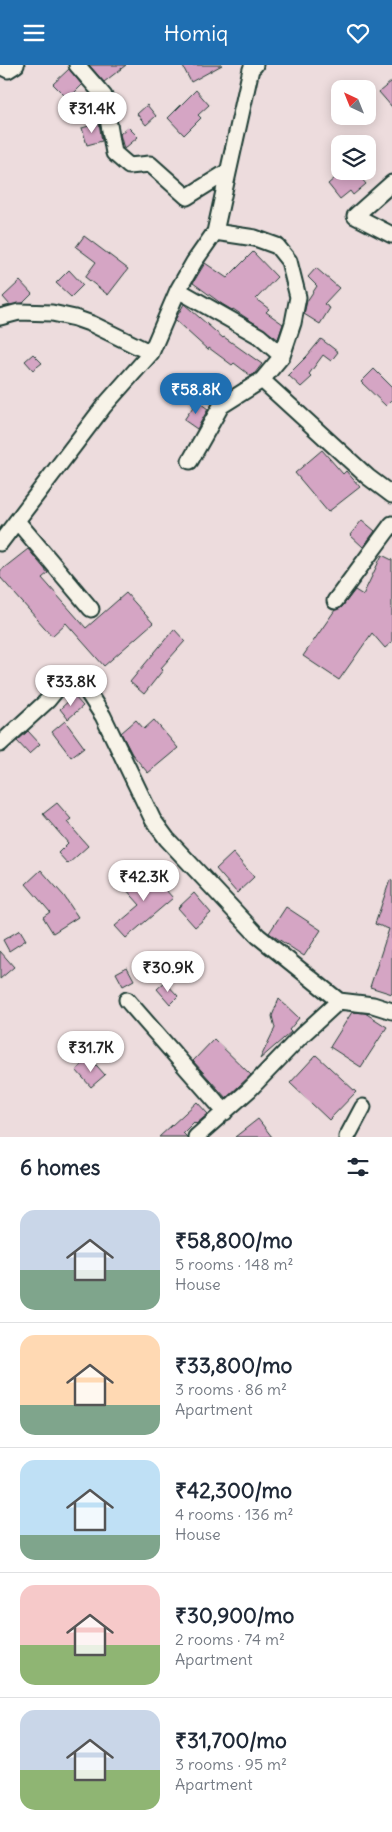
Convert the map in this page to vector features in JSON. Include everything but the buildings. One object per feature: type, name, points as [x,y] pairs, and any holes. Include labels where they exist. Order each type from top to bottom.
[{"type":"street","points":[[0,66],[8,70],[16,65]]},
{"type":"street","points":[[77,65],[104,96],[114,153],[129,166],[150,163],[187,197],[228,171]]},
{"type":"street","points":[[0,543],[104,406],[151,353],[178,290],[194,262],[215,232],[251,66]]},
{"type":"street","points":[[392,183],[356,216],[392,235]]},
{"type":"street","points":[[190,461],[221,406],[262,380],[282,356],[293,323],[298,297],[289,261],[277,246],[254,238],[215,232]]},
{"type":"street","points":[[178,290],[259,336],[282,356]]},
{"type":"street","points":[[0,317],[19,312],[52,313],[75,318],[92,324],[151,353]]},
{"type":"street","points":[[262,380],[368,477],[392,495]]},
{"type":"street","points":[[17,521],[91,609]]},
{"type":"street","points":[[335,601],[392,524]]},
{"type":"street","points":[[0,744],[48,700],[62,683],[70,678],[79,679],[103,716],[153,820],[167,839],[258,936],[340,1001],[373,1005],[392,1011]]},
{"type":"street","points":[[127,1000],[225,1111]]},
{"type":"street","points":[[196,1137],[249,1090],[301,1036],[340,1001]]},
{"type":"street","points":[[347,1137],[363,1107]]}]
